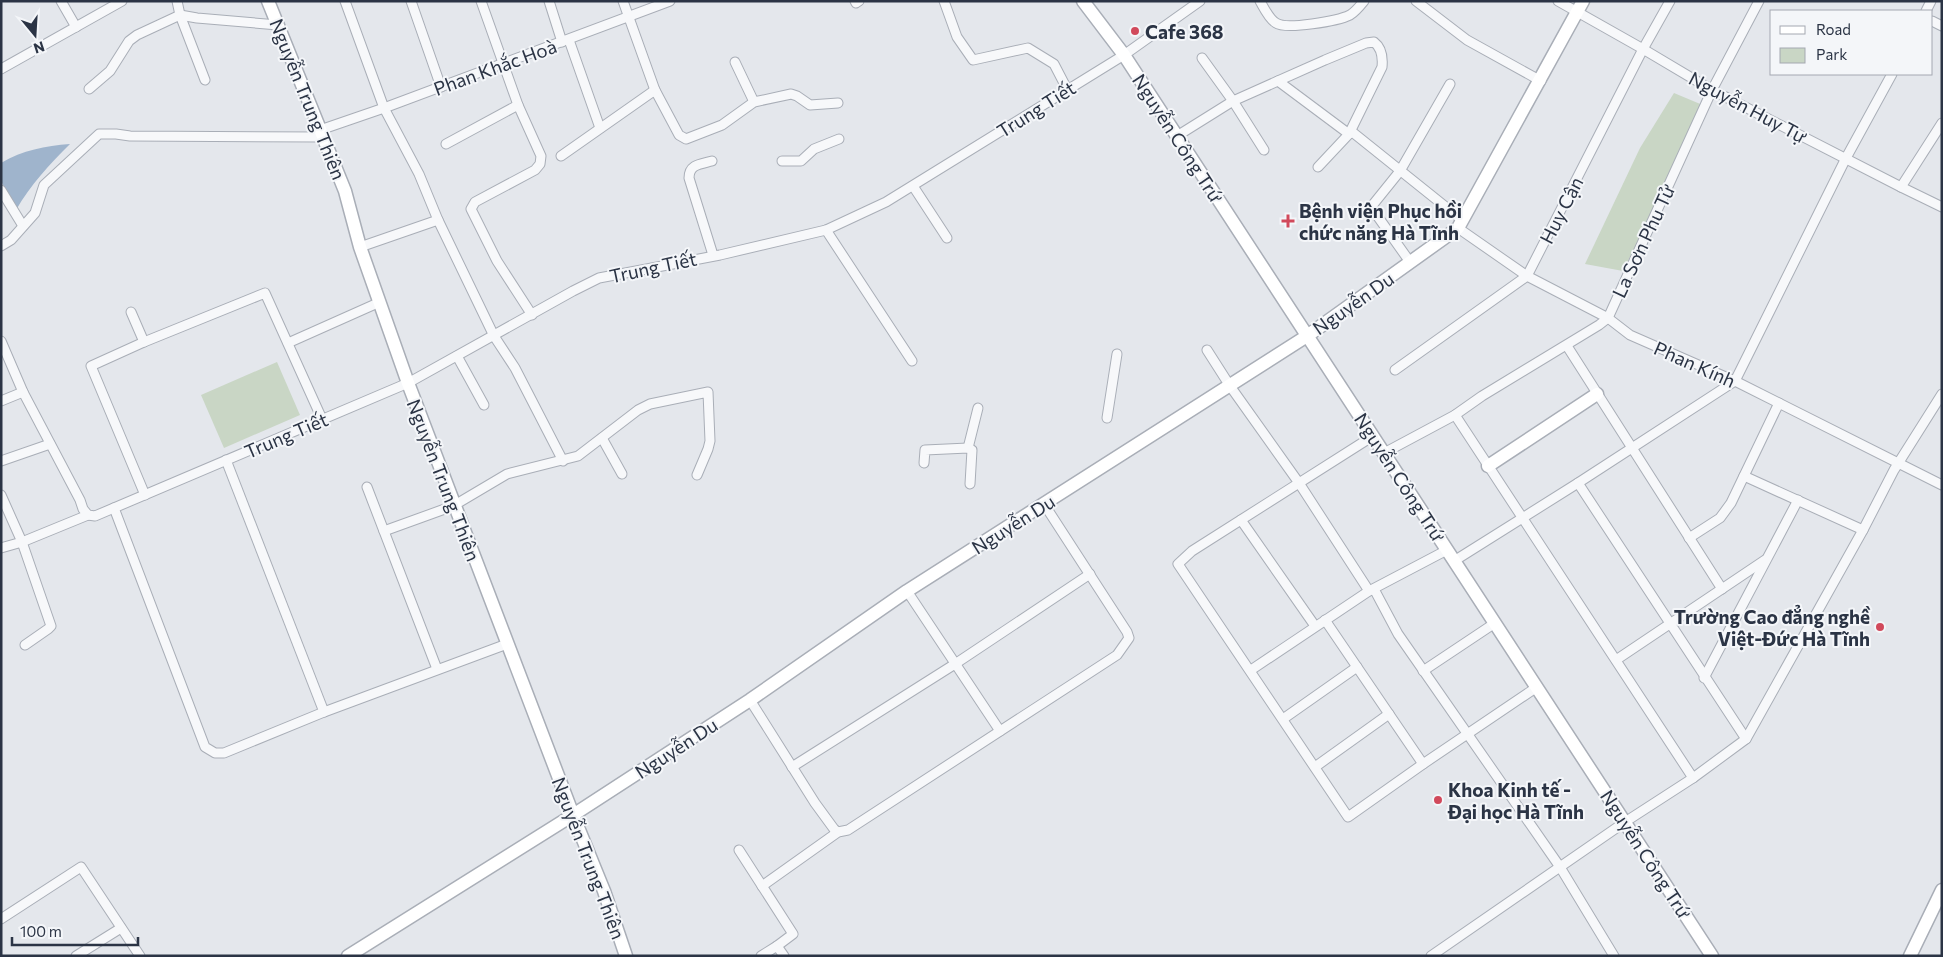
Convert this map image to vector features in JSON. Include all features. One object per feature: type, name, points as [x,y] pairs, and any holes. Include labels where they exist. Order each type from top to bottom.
[{"type":"main road","name":"Nguyễn Trung Thiên","points":[[268,1],[345,191],[360,247],[453,506],[604,891],[626,956]]},
{"type":"main road","name":"Nguyễn Công Trứ","points":[[1083,1],[1124,55],[1712,956]]},
{"type":"main road","name":"Nguyễn Du","points":[[348,956],[573,815],[750,700],[906,591],[1307,336],[1460,224],[1583,1]]},
{"type":"main road","points":[[1488,466],[1597,394]]},
{"type":"main road","points":[[1910,956],[1942,890]]},
{"type":"street","points":[[61,1],[76,27]]},
{"type":"street","points":[[1,69],[122,1]]},
{"type":"street","points":[[177,1],[180,15],[205,80]]},
{"type":"street","points":[[346,1],[384,108],[419,174],[438,220],[494,336],[515,368],[563,461]]},
{"type":"street","points":[[411,1],[441,87]]},
{"type":"street","points":[[481,1],[518,105],[540,152],[540,164],[528,175],[475,202],[471,209],[497,261],[532,315]]},
{"type":"street","points":[[549,1],[600,128]]},
{"type":"street","points":[[623,1],[663,112]]},
{"type":"street","name":"Phan Khắc Hoà","points":[[1,246],[10,240],[35,213],[44,185],[99,134],[130,136],[322,133],[670,1]]},
{"type":"street","points":[[855,1],[856,3],[859,1]]},
{"type":"street","points":[[944,1],[957,37],[973,60],[1028,48],[1054,64],[1067,89]]},
{"type":"street","name":"Trung Tiết","points":[[1,548],[114,508],[408,383],[598,278],[826,230],[886,202],[913,186],[1124,55],[1200,1]]},
{"type":"street","points":[[1260,1],[1275,22],[1283,25],[1333,21],[1350,15],[1364,1]]},
{"type":"street","points":[[1416,1],[1467,40],[1541,80]]},
{"type":"street","name":"Nguyễn Huy Tự","points":[[1558,1],[1712,90],[1901,188],[1942,207]]},
{"type":"street","name":"Huy Cận","points":[[1394,370],[1527,276],[1670,1]]},
{"type":"street","name":"La Sơn Phu Tử","points":[[1384,453],[1454,415],[1482,396],[1567,346],[1608,318],[1712,90],[1759,1]]},
{"type":"street","points":[[89,89],[110,71],[129,41],[137,35],[180,15],[278,25]]},
{"type":"street","points":[[1177,136],[1233,102],[1366,43],[1376,43],[1382,56],[1382,67],[1350,132],[1318,167]]},
{"type":"street","points":[[1202,58],[1264,150]]},
{"type":"street","points":[[735,62],[754,102]]},
{"type":"street","points":[[1454,561],[1522,517],[1578,484],[1631,447],[1735,381],[1846,158],[1891,75]]},
{"type":"street","name":"Phan Kính","points":[[1278,81],[1350,132],[1400,171],[1460,224],[1527,276],[1608,318],[1630,335],[1735,381],[1942,485]]},
{"type":"street","points":[[1410,262],[1371,206],[1400,171],[1450,84]]},
{"type":"street","points":[[655,90],[678,135],[686,140],[722,125],[754,102],[791,94],[810,105],[838,103]]},
{"type":"street","points":[[561,156],[655,90]]},
{"type":"street","points":[[446,144],[518,105]]},
{"type":"street","points":[[1901,188],[1942,124]]},
{"type":"street","points":[[782,161],[801,161],[814,149],[839,139]]},
{"type":"street","points":[[712,161],[692,167],[688,178],[714,255]]},
{"type":"street","points":[[913,186],[947,238]]},
{"type":"street","points":[[1,190],[23,226]]},
{"type":"street","points":[[360,247],[438,220]]},
{"type":"street","points":[[826,230],[912,361]]},
{"type":"street","points":[[145,495],[91,366],[144,342],[265,293],[322,419]]},
{"type":"street","points":[[288,343],[380,302]]},
{"type":"street","points":[[131,312],[144,342]]},
{"type":"street","points":[[1,341],[23,392],[80,500],[83,510],[90,516]]},
{"type":"street","points":[[1567,346],[1722,589]]},
{"type":"street","points":[[1207,350],[1372,590],[1398,634],[1560,867],[1614,956]]},
{"type":"street","points":[[1107,418],[1117,354]]},
{"type":"street","points":[[457,356],[484,405]]},
{"type":"street","points":[[1,401],[23,392]]},
{"type":"street","points":[[384,531],[453,506],[507,474],[578,456],[638,410],[650,404],[708,392],[710,441],[697,475]]},
{"type":"street","points":[[1431,956],[1625,822],[1693,778],[1746,739],[1863,530],[1898,463],[1942,394]]},
{"type":"street","points":[[1689,538],[1720,518],[1731,503],[1779,403]]},
{"type":"street","points":[[968,448],[978,408]]},
{"type":"street","points":[[1454,415],[1693,778]]},
{"type":"street","points":[[1373,436],[1192,551],[1178,564],[1348,817],[1537,687]]},
{"type":"street","points":[[602,438],[622,474]]},
{"type":"street","points":[[1,461],[50,444]]},
{"type":"street","points":[[924,463],[925,450],[968,448],[972,450],[970,484]]},
{"type":"street","points":[[226,460],[324,712]]},
{"type":"street","points":[[1744,476],[1863,530]]},
{"type":"street","points":[[1578,484],[1671,624],[1704,678],[1746,739]]},
{"type":"street","points":[[367,486],[437,669]]},
{"type":"street","points":[[1,495],[22,542],[51,626],[25,645]]},
{"type":"street","points":[[1704,678],[1798,500]]},
{"type":"street","points":[[762,886],[838,832],[848,830],[1114,658],[1129,638],[1044,504]]},
{"type":"street","points":[[114,508],[206,748],[215,753],[224,752],[324,712],[507,644]]},
{"type":"street","points":[[1241,520],[1315,626]]},
{"type":"street","points":[[1250,670],[1372,590],[1447,550]]},
{"type":"street","points":[[1616,660],[1766,560]]},
{"type":"street","points":[[792,767],[955,664],[1090,574]]},
{"type":"street","points":[[906,591],[1000,732]]},
{"type":"street","points":[[1325,620],[1423,764]]},
{"type":"street","points":[[1423,670],[1495,623]]},
{"type":"street","points":[[1283,719],[1357,667]]},
{"type":"street","points":[[750,700],[820,810],[838,832]]},
{"type":"street","points":[[1315,767],[1389,714]]},
{"type":"street","points":[[739,850],[793,934],[761,956]]},
{"type":"street","points":[[1,919],[81,867],[140,956]]},
{"type":"street","points":[[76,956],[121,928]]},
{"type":"street","points":[[777,946],[784,956]]},
{"type":"green space","points":[[1674,93],[1705,106],[1623,271],[1585,264],[1640,148]]},
{"type":"green space","points":[[277,362],[300,415],[224,448],[201,395]]},
{"type":"water","points":[[70,144],[41,175],[16,210],[1,181],[1,163],[34,149]]},
{"type":"place","name":"Cafe 368","points":[[1135,31]]},
{"type":"place","name":"Bệnh viện Phục hồi chức năng Hà Tĩnh","points":[[1288,221]]},
{"type":"place","name":"Trường Cao đẳng nghề Việt-Đức Hà Tĩnh","points":[[1880,627]]},
{"type":"place","name":"Khoa Kinh tế - Đại học Hà Tĩnh","points":[[1438,800]]}]
